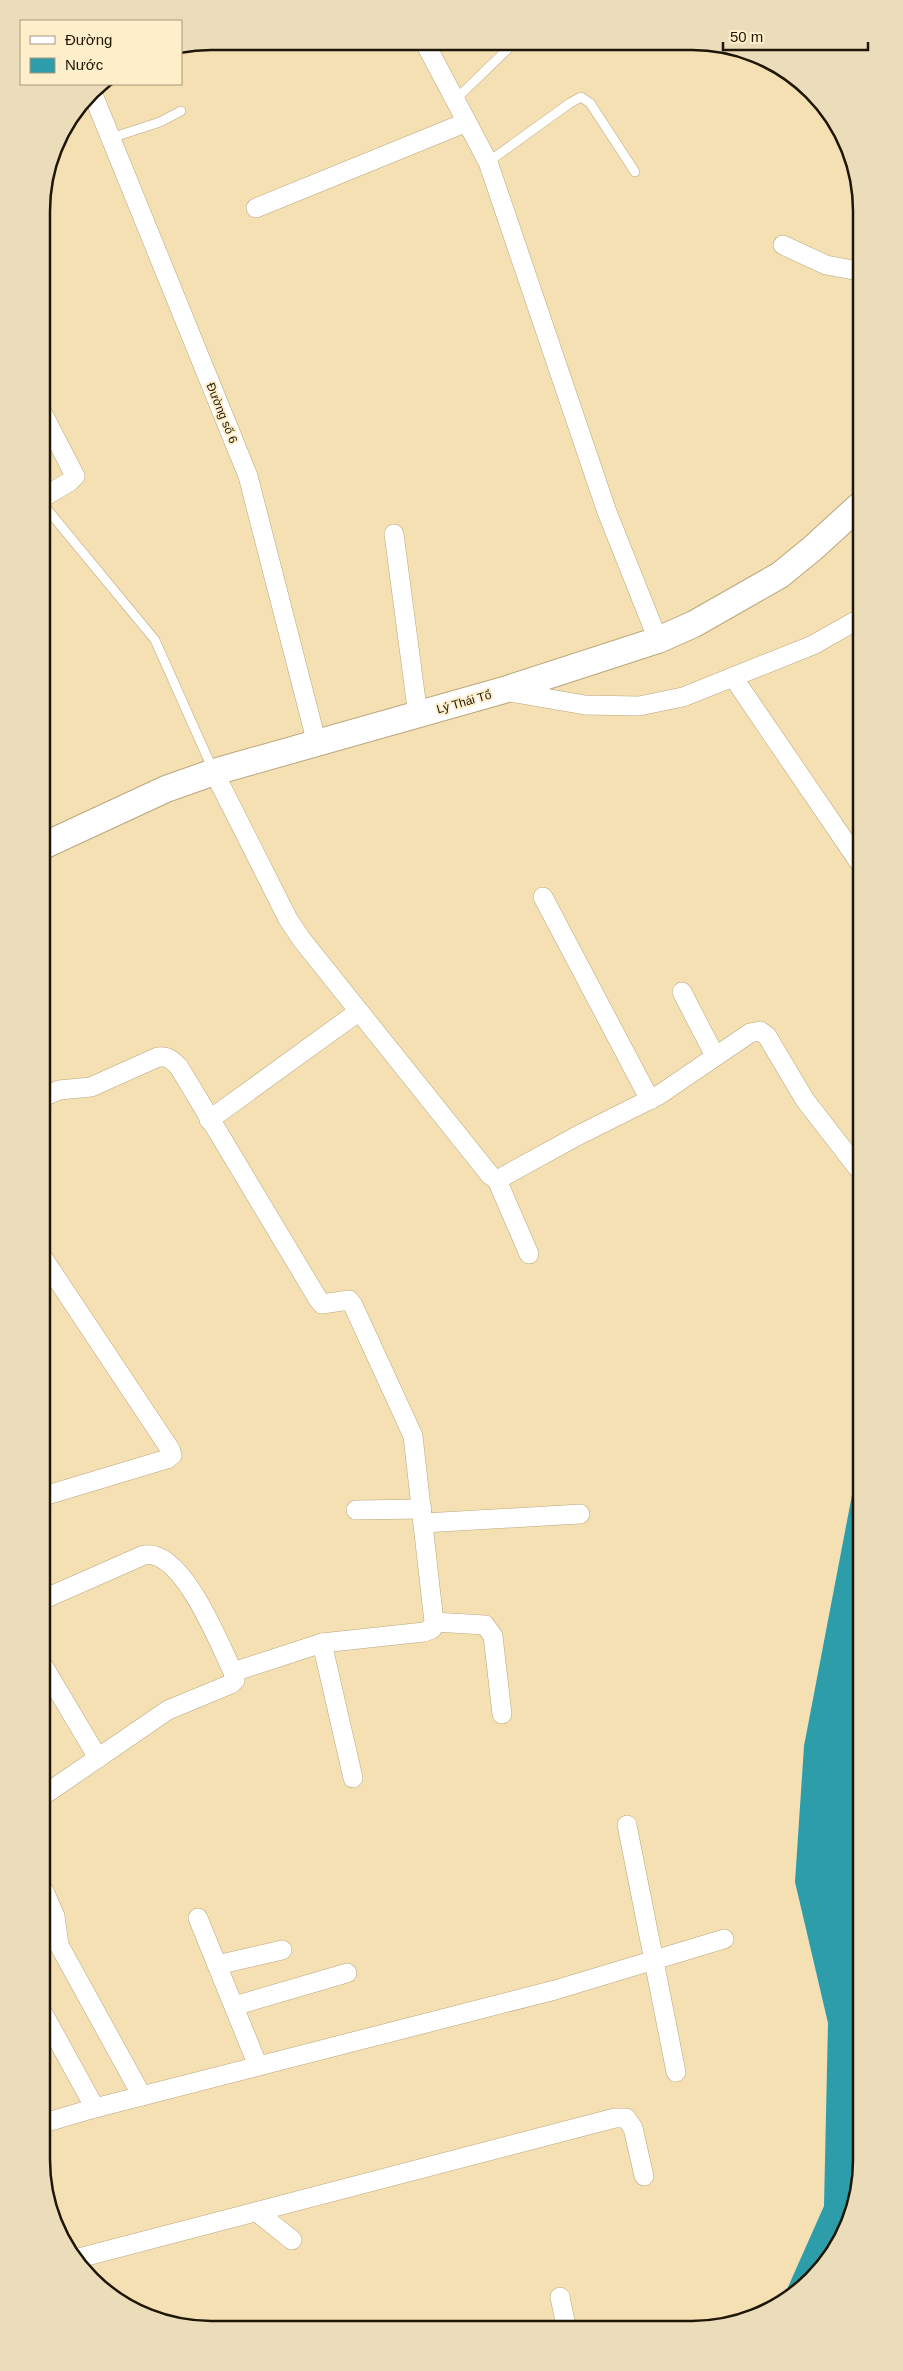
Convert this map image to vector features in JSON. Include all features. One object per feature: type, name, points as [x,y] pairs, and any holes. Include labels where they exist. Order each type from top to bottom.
[{"type":"main road","name":"Lý Thái Tổ","points":[[50,843],[166,789],[214,772],[418,716],[658,640],[694,624],[780,575],[853,511]]},
{"type":"street","points":[[429,50],[488,162],[607,512],[658,640]]},
{"type":"street","name":"Đường số 6","points":[[95,100],[248,476],[317,744]]},
{"type":"street","points":[[256,208],[467,122]]},
{"type":"street","points":[[783,245],[826,265],[853,270]]},
{"type":"street","points":[[50,427],[76,476],[50,493]]},
{"type":"street","points":[[394,534],[418,716]]},
{"type":"street","points":[[504,690],[585,706],[639,706],[682,697],[734,677],[813,645],[853,622]]},
{"type":"street","points":[[734,677],[853,852]]},
{"type":"street","points":[[214,772],[288,919],[358,1012],[490,1175],[497,1180],[529,1254]]},
{"type":"street","points":[[543,896],[650,1100]]},
{"type":"street","points":[[682,992],[716,1056]]},
{"type":"street","points":[[209,1120],[358,1012]]},
{"type":"street","points":[[497,1180],[577,1136],[650,1100],[750,1033],[760,1030],[767,1036],[805,1100],[853,1162]]},
{"type":"street","points":[[50,1094],[59,1090],[91,1087],[149,1060],[166,1057],[179,1067],[209,1120],[322,1304],[349,1300],[353,1305],[413,1436],[434,1622],[432,1629],[424,1632],[322,1644],[233,1672]]},
{"type":"street","points":[[50,1269],[170,1449],[172,1455],[167,1459],[50,1494]]},
{"type":"street","points":[[356,1510],[423,1516],[580,1514]]},
{"type":"street","points":[[50,1595],[144,1555],[154,1553],[162,1557],[190,1586],[233,1672],[234,1680],[231,1684],[168,1710],[50,1792]]},
{"type":"street","points":[[434,1622],[485,1625],[490,1629],[493,1636],[502,1714]]},
{"type":"street","points":[[322,1644],[353,1778]]},
{"type":"street","points":[[50,1677],[98,1758]]},
{"type":"street","points":[[627,1825],[676,2072]]},
{"type":"street","points":[[50,1905],[55,1916],[57,1937],[142,2096]]},
{"type":"street","points":[[198,1918],[258,2066]]},
{"type":"street","points":[[50,2122],[95,2108],[555,1990],[724,1939]]},
{"type":"street","points":[[217,1965],[282,1950]]},
{"type":"street","points":[[234,2006],[347,1973]]},
{"type":"street","points":[[50,2026],[95,2108]]},
{"type":"street","points":[[83,2257],[615,2118],[626,2118],[633,2128],[644,2176]]},
{"type":"street","points":[[257,2212],[292,2240]]},
{"type":"street","points":[[560,2297],[565,2321]]},
{"type":"lane","points":[[455,100],[507,50]]},
{"type":"lane","points":[[488,162],[581,97],[590,103],[634,172]]},
{"type":"lane","points":[[110,138],[160,122],[181,111]]},
{"type":"lane","points":[[50,513],[155,640],[214,772]]},
{"type":"water","points":[[853,1490],[853,2171],[848,2202],[841,2222],[831,2241],[813,2266],[787,2290],[824,2206],[828,2023],[795,1882],[804,1746]]}]
